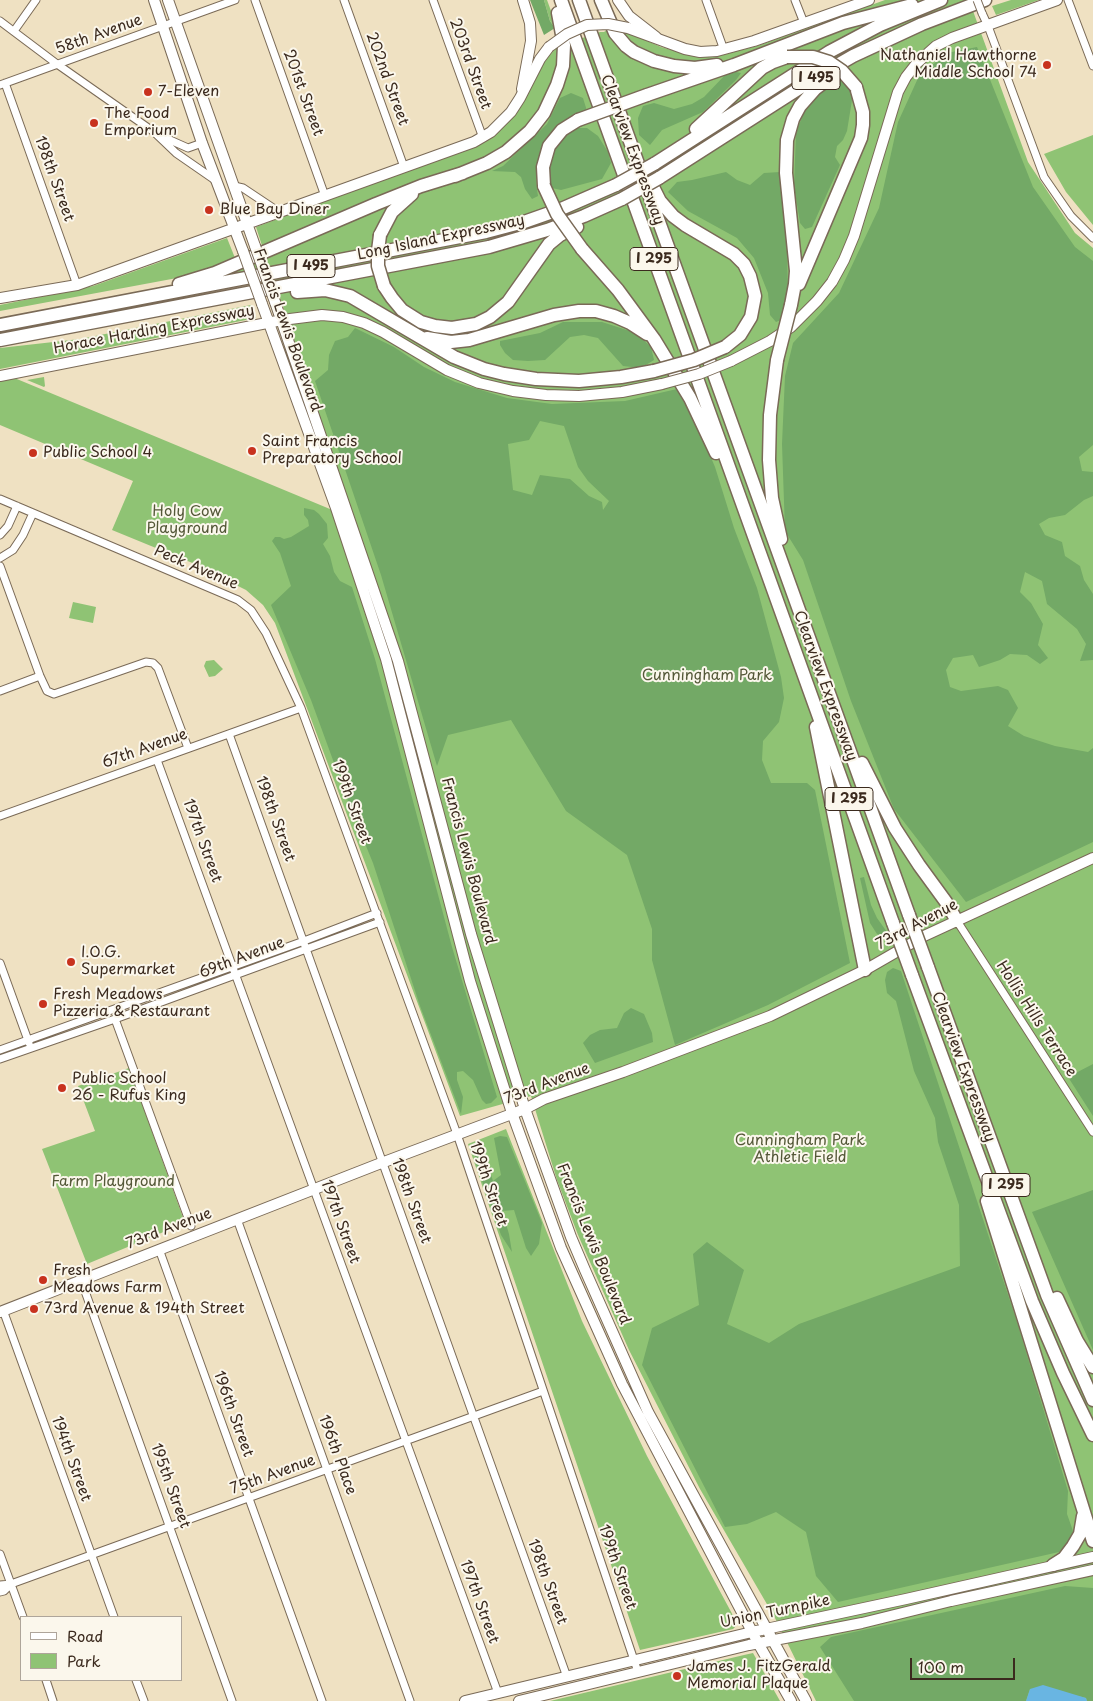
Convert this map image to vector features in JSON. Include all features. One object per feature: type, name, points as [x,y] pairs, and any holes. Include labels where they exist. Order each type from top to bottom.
[{"type":"highway","points":[[555,0],[564,39],[564,58],[559,79],[549,104],[530,131],[514,146],[487,163],[423,188],[408,196],[392,212],[380,235],[378,251],[378,266],[384,286],[402,310],[421,322],[452,328],[476,324],[490,317],[508,302],[540,254],[554,239],[588,221],[622,199]]},
{"type":"highway","name":"Clearview Expressway","points":[[560,0],[951,1084],[1032,1300],[1063,1373],[1093,1435]]},
{"type":"highway","name":"Clearview Expressway","points":[[579,0],[1046,1294],[1093,1400]]},
{"type":"highway","points":[[601,0],[611,26],[626,46],[643,57],[664,64],[689,67],[716,65],[791,42]]},
{"type":"highway","points":[[748,519],[697,412],[669,364],[637,314],[582,249],[556,214],[544,186],[543,167],[549,146],[562,130],[578,120],[854,19],[931,0]]},
{"type":"highway","name":"Long Island Expressway","points":[[0,325],[486,232],[524,222],[561,209],[616,185],[654,164],[829,52],[880,25],[941,0]]},
{"type":"highway","name":"Long Island Expressway","points":[[0,340],[489,247],[566,223],[622,199],[659,178],[820,75],[870,47],[904,31],[985,0]]},
{"type":"highway","points":[[800,612],[778,528],[771,487],[769,445],[770,415],[777,360],[791,305],[796,271],[785,164],[787,140],[793,119],[800,106],[815,89],[904,31]]},
{"type":"highway","points":[[654,164],[706,121],[762,68],[773,62],[787,57],[813,57],[829,62],[842,71],[856,88],[863,112],[861,138],[809,258],[791,305]]},
{"type":"highway","points":[[185,305],[307,290],[325,290],[350,296],[458,359],[484,369],[547,380],[579,381],[621,377],[654,371],[694,360],[725,347],[740,335],[751,317],[754,296],[750,276],[744,264],[734,254],[685,225],[668,211],[658,195],[626,129]]},
{"type":"highway","points":[[71,312],[215,273],[376,204],[421,186],[463,173]]},
{"type":"highway","points":[[402,326],[432,339],[460,341],[478,338],[562,313],[596,311],[622,319],[638,328],[653,340],[669,364]]},
{"type":"highway","points":[[804,676],[829,787],[865,970]]},
{"type":"highway","points":[[828,692],[877,796],[895,828],[957,920]]},
{"type":"highway","points":[[951,1084],[1093,1541]]},
{"type":"highway","points":[[1009,1193],[1066,1317],[1093,1367]]},
{"type":"highway","points":[[1053,1566],[1069,1552],[1077,1540],[1082,1522],[1081,1501]]},
{"type":"main road","name":"Francis Lewis Boulevard","points":[[154,0],[215,180],[235,228],[336,508],[386,660],[470,981],[512,1113],[561,1248],[622,1384],[758,1644],[790,1701]]},
{"type":"main road","name":"Francis Lewis Boulevard","points":[[168,0],[282,320],[398,661],[472,934],[525,1109],[585,1270],[648,1412],[806,1701]]},
{"type":"main road","points":[[520,98],[528,66],[531,41],[530,23],[523,0]]},
{"type":"main road","points":[[618,0],[635,21],[648,32],[670,44]]},
{"type":"main road","points":[[0,298],[77,285],[404,168],[482,138],[505,119],[520,98],[536,65],[549,47],[567,34],[587,26],[608,24],[628,28],[692,51],[708,52],[724,50],[869,0]]},
{"type":"main road","name":"Horace Harding Expressway","points":[[0,376],[268,322],[322,315],[354,320],[383,332],[452,373],[490,386],[518,392],[579,396],[622,392],[700,374],[770,342],[791,327],[818,301],[835,277],[854,236],[898,92],[911,70],[922,57],[936,46],[952,38],[1057,0]]},
{"type":"main road","name":"73rd Avenue","points":[[2,1311],[383,1162],[525,1109],[544,1099],[623,1072],[770,1016],[865,970],[924,936],[1093,858]]},
{"type":"main road","name":"Union Turnpike","points":[[465,1701],[752,1632],[1093,1556]]},
{"type":"main road","name":"Union Turnpike","points":[[519,1701],[758,1644],[862,1623],[951,1601],[1093,1570]]},
{"type":"street","points":[[14,31],[36,0]]},
{"type":"street","name":"58th Avenue","points":[[2,84],[235,0]]},
{"type":"street","name":"201st Street","points":[[255,0],[325,196]]},
{"type":"street","name":"202nd Street","points":[[344,0],[404,168]]},
{"type":"street","name":"203rd Street","points":[[432,0],[482,138]]},
{"type":"street","points":[[706,0],[724,50]]},
{"type":"street","points":[[795,0],[804,24]]},
{"type":"street","points":[[977,0],[1044,177],[1071,216],[1093,238]]},
{"type":"street","points":[[1068,0],[1093,66]]},
{"type":"street","points":[[0,21],[57,64],[154,132],[176,153],[215,180]]},
{"type":"street","name":"198th Street","points":[[2,84],[77,285]]},
{"type":"street","points":[[154,132],[188,148],[202,143]]},
{"type":"street","points":[[234,186],[243,188],[279,212]]},
{"type":"street","name":"Peck Avenue","points":[[0,499],[238,600],[251,610],[266,633],[301,708]]},
{"type":"street","points":[[0,535],[8,526],[17,506]]},
{"type":"street","points":[[0,558],[13,550],[23,535],[33,512]]},
{"type":"street","points":[[0,566],[47,691],[54,694],[146,662],[153,664],[158,668],[188,748]]},
{"type":"street","points":[[0,690],[40,676]]},
{"type":"street","name":"67th Avenue","points":[[0,817],[301,708]]},
{"type":"street","name":"199th Street","points":[[301,708],[457,1134],[638,1672]]},
{"type":"street","name":"198th Street","points":[[229,734],[306,944],[567,1677]]},
{"type":"street","name":"197th Street","points":[[158,760],[498,1693]]},
{"type":"street","name":"69th Avenue","points":[[0,1059],[236,976],[377,913]]},
{"type":"street","name":"Hollis Hills Terrace","points":[[957,920],[1093,1132]]},
{"type":"street","name":"69th Avenue","points":[[0,1050],[232,966],[380,922]]},
{"type":"street","points":[[0,964],[30,1048]]},
{"type":"street","points":[[115,1019],[191,1226]]},
{"type":"street","name":"196th Place","points":[[237,1219],[410,1701]]},
{"type":"street","name":"196th Street","points":[[159,1249],[322,1701]]},
{"type":"street","name":"195th Street","points":[[81,1280],[232,1701]]},
{"type":"street","name":"194th Street","points":[[2,1311],[114,1616]]},
{"type":"street","name":"75th Avenue","points":[[0,1585],[11,1584],[543,1392]]},
{"type":"street","points":[[0,1554],[23,1616]]},
{"type":"street","name":"75th Avenue","points":[[0,1592],[11,1584]]},
{"type":"street","points":[[46,1681],[53,1701]]},
{"type":"street","points":[[136,1681],[144,1701]]},
{"type":"green space","points":[[530,0],[544,0],[550,21],[555,28],[544,35]]},
{"type":"green space","name":"Cunningham Park","points":[[544,0],[547,0],[557,27],[568,43],[607,30],[629,33],[661,47],[696,57],[715,57],[757,46],[885,0],[969,0],[1028,162],[1075,233],[1093,248],[1093,1701],[816,1701],[775,1618],[700,1489],[629,1350],[578,1235],[557,1180],[531,1096],[460,1116],[275,623],[263,605],[246,590],[212,573],[212,571],[112,530],[133,481],[0,425],[0,372],[354,519],[270,268],[230,274],[235,268],[265,255],[256,227],[483,142],[540,66],[557,47],[555,28],[550,21]]},
{"type":"green space","points":[[1011,0],[1039,0],[996,15],[992,6]]},
{"type":"green space","points":[[977,47],[1033,187],[1075,247],[1093,261],[1093,445],[1079,457],[1082,471],[1093,472],[1093,496],[1084,500],[1065,515],[1049,518],[1039,524],[1045,535],[1062,542],[1065,556],[1080,566],[1084,580],[1093,594],[1093,660],[1080,661],[1086,644],[1077,629],[1047,604],[1042,581],[1025,572],[1020,592],[1031,603],[1043,624],[1038,645],[1048,658],[1040,664],[1027,655],[1010,654],[1000,660],[979,667],[973,655],[953,658],[946,670],[950,687],[961,691],[998,686],[1008,690],[1018,708],[1008,726],[1024,736],[1055,746],[1088,752],[1093,748],[1093,842],[966,902],[894,809],[851,701],[803,560],[785,531],[782,444],[785,376],[793,343],[839,293],[879,208],[898,122],[919,76],[947,53]]},
{"type":"green space","points":[[732,71],[741,73],[703,112],[662,130],[650,145],[639,135],[638,118],[643,106],[654,103],[674,109],[692,104],[704,97],[726,74]]},
{"type":"green space","points":[[837,79],[846,84],[853,94],[847,131],[843,140],[837,146],[835,157],[840,165],[812,227],[805,229],[800,223],[794,186],[796,132],[806,108],[824,87]]},
{"type":"green space","points":[[571,93],[583,98],[587,111],[544,144],[538,159],[536,182],[538,196],[532,199],[525,189],[521,177],[515,172],[492,171],[503,166],[547,124],[560,98]]},
{"type":"green space","points":[[575,128],[587,128],[598,136],[608,152],[611,163],[602,179],[561,190],[552,188],[548,177],[550,152],[565,134]]},
{"type":"green space","points":[[1093,135],[1093,225],[1066,192],[1044,154]]},
{"type":"green space","points":[[726,172],[737,180],[750,185],[764,173],[780,172],[787,251],[788,290],[781,320],[776,322],[770,315],[768,293],[754,258],[737,238],[688,211],[668,192],[677,182]]},
{"type":"green space","points":[[227,238],[235,258],[216,267],[177,278],[0,311],[0,305],[93,286]]},
{"type":"green space","points":[[251,305],[256,318],[0,369],[0,348],[80,339]]},
{"type":"green space","points":[[563,322],[602,322],[636,333],[651,347],[654,360],[641,368],[623,366],[598,338],[584,335],[570,337],[545,360],[513,360],[500,345],[500,341],[540,333]]},
{"type":"green space","points":[[355,328],[394,347],[424,367],[455,382],[507,398],[552,404],[625,401],[677,389],[697,425],[715,467],[734,528],[757,588],[781,677],[784,698],[779,722],[763,741],[762,760],[771,783],[807,783],[815,790],[850,963],[768,1005],[675,1045],[652,960],[652,929],[627,855],[566,811],[511,720],[448,735],[437,766],[381,575],[315,381],[328,370],[329,355],[335,341],[348,337]],"holes":[[[540,421],[564,426],[578,467],[588,481],[609,501],[603,510],[602,502],[589,496],[570,479],[540,475],[532,495],[513,490],[508,444],[529,440]]]},
{"type":"green space","points":[[44,377],[44,387],[27,380]]},
{"type":"green space","points":[[304,508],[314,510],[327,524],[328,538],[323,544],[330,556],[334,572],[340,581],[352,587],[375,659],[452,947],[497,1097],[491,1103],[486,1104],[482,1100],[473,1080],[463,1071],[457,1072],[457,1080],[463,1097],[461,1114],[420,1006],[373,863],[311,700],[271,605],[291,586],[280,553],[272,541],[275,537],[284,539],[291,537],[309,526],[308,520],[304,515]]},
{"type":"green space","points":[[73,602],[96,607],[93,623],[69,618]]},
{"type":"green space","points":[[214,660],[223,669],[215,676],[209,677],[204,666],[206,661]]},
{"type":"green space","points":[[864,877],[871,905],[887,932],[886,939],[877,934],[870,923],[860,878]]},
{"type":"green space","points":[[893,968],[901,971],[1017,1322],[1068,1491],[1067,1514],[1073,1531],[1068,1544],[1059,1552],[838,1602],[816,1576],[806,1532],[776,1512],[747,1524],[725,1527],[642,1365],[652,1328],[699,1305],[693,1254],[707,1242],[744,1270],[727,1324],[769,1343],[799,1324],[960,1266],[959,1205],[938,1142],[935,1118],[914,1071],[896,1001],[887,993],[885,980],[887,972]]},
{"type":"green space","points":[[631,1008],[644,1014],[652,1033],[653,1042],[595,1063],[583,1043],[590,1035],[600,1030],[617,1028],[624,1013]]},
{"type":"green space","points":[[1093,1064],[1093,1116],[1068,1077]]},
{"type":"green space","name":"Farm Playground","points":[[129,1068],[185,1223],[87,1264],[42,1149],[95,1131],[78,1086]]},
{"type":"green space","points":[[506,1129],[582,1321],[647,1456],[736,1621],[736,1626],[733,1629],[640,1650],[468,1144]]},
{"type":"green space","points":[[500,1136],[507,1137],[542,1223],[539,1244],[531,1256],[526,1248],[514,1210],[502,1211],[512,1252],[501,1235],[475,1161],[475,1149],[482,1146],[493,1181],[501,1175],[494,1138]]},
{"type":"green space","points":[[1093,1190],[1093,1350],[1032,1212]]},
{"type":"green space","points":[[1065,1586],[1093,1588],[1093,1701],[1087,1701],[1086,1698],[1065,1693],[1030,1689],[1026,1701],[854,1701],[820,1647],[831,1637]]},
{"type":"green space","points":[[753,1653],[780,1701],[550,1701],[744,1655]]},
{"type":"water","points":[[1043,1685],[1086,1698],[1087,1701],[1026,1701],[1030,1689]]},
{"type":"place","name":"Nathaniel Hawthorne Middle School 74","points":[[1047,65]]},
{"type":"place","name":"7-Eleven","points":[[148,92]]},
{"type":"place","name":"The Food Emporium","points":[[94,123]]},
{"type":"place","name":"Blue Bay Diner","points":[[209,210]]},
{"type":"place","name":"Saint Francis Preparatory School","points":[[252,451]]},
{"type":"place","name":"Public School 4","points":[[33,453]]},
{"type":"place","name":"I.O.G. Supermarket","points":[[71,962]]},
{"type":"place","name":"Fresh Meadows Pizzeria & Restaurant","points":[[43,1004]]},
{"type":"place","name":"Public School 26 - Rufus King","points":[[62,1088]]},
{"type":"place","name":"Fresh Meadows Farm","points":[[43,1280]]},
{"type":"place","name":"73rd Avenue & 194th Street","points":[[34,1309]]},
{"type":"place","name":"James J. FitzGerald Memorial Plaque","points":[[677,1676]]},
{"type":"park label","name":"Holy Cow Playground","points":[[187,520]]},
{"type":"park label","name":"Cunningham Park Athletic Field","points":[[800,1150]]}]
